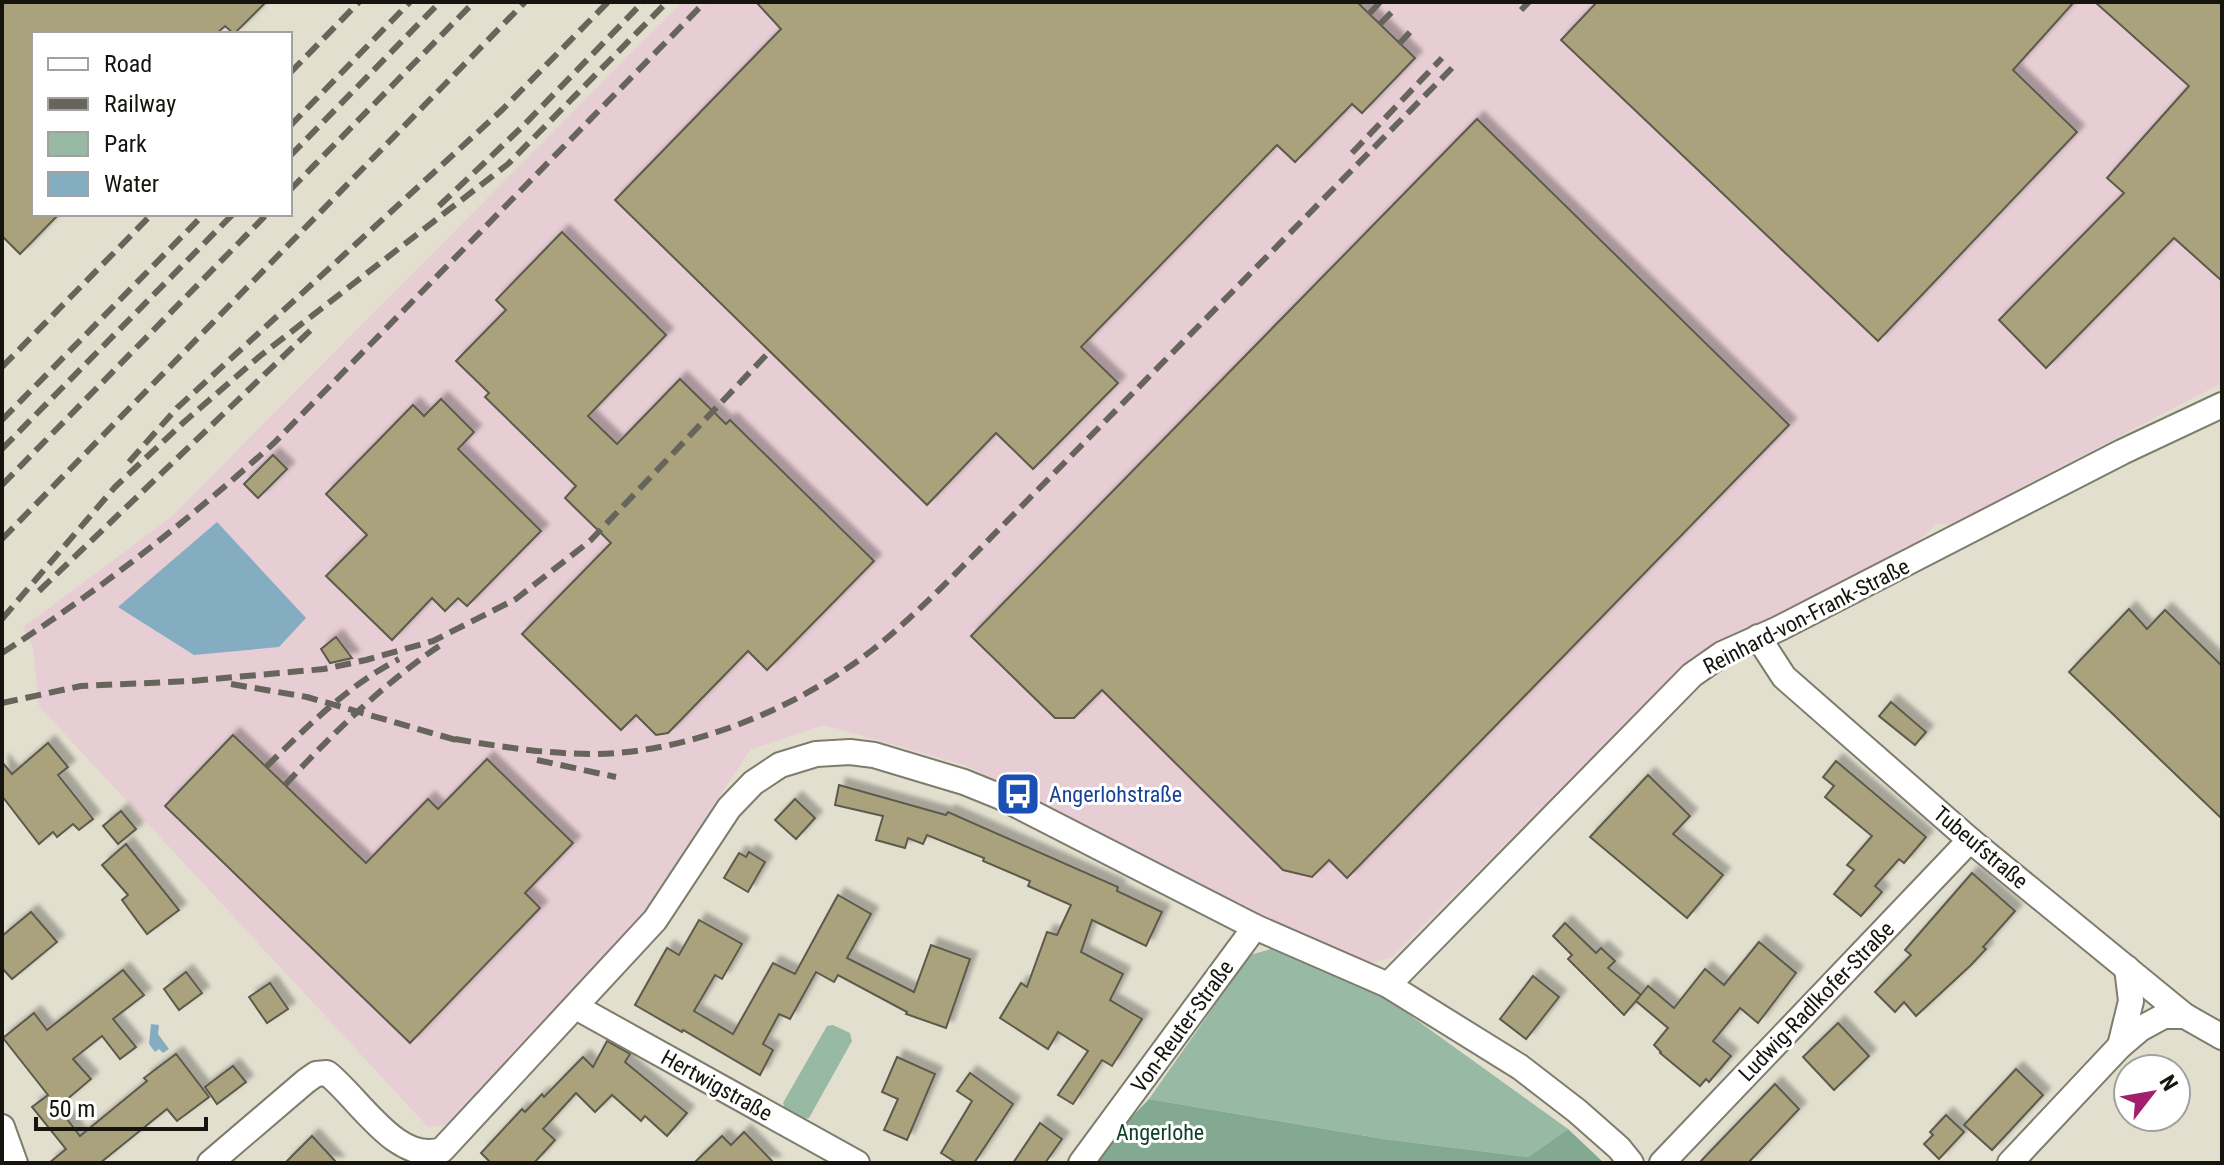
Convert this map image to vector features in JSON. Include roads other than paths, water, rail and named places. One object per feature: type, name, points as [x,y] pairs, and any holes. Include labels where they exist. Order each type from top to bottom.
[{"type":"street","name":"Reinhard-von-Frank-Straße","points":[[1388,985],[1692,675],[1722,654],[1857,590],[2122,452],[2222,405]]},
{"type":"street","name":"Tubeufstraße","points":[[1758,637],[1784,677],[1970,840],[2185,1016],[2222,1037]]},
{"type":"street","points":[[210,1163],[306,1081],[316,1074],[327,1073],[414,1158],[430,1154],[448,1157],[655,920],[729,808],[753,783],[780,765],[816,754],[850,752],[874,755],[964,782],[1001,797],[1255,927],[1388,985],[1520,1067],[1577,1111],[1619,1148],[1631,1163]]},
{"type":"street","name":"Ludwig-Radlkofer-Straße","points":[[1662,1163],[1970,840]]},
{"type":"street","name":"Von-Reuter-Straße","points":[[1081,1163],[1255,927]]},
{"type":"street","points":[[2120,1046],[2131,1001],[2127,968]]},
{"type":"street","name":"Hertwigstraße","points":[[576,1007],[857,1163]]},
{"type":"street","points":[[2010,1163],[2120,1046],[2140,1029],[2164,1016],[2185,1016]]},
{"type":"street","points":[[2,1127],[15,1163]]},
{"type":"water","points":[[217,522],[306,618],[279,647],[194,655],[118,607]]},
{"type":"water","points":[[151,1024],[159,1025],[158,1034],[169,1049],[163,1053],[159,1049],[155,1052],[149,1044]]},
{"type":"railway","points":[[292,71],[359,2]]},
{"type":"railway","points":[[292,124],[410,2]]},
{"type":"railway","points":[[292,154],[440,2]]},
{"type":"railway","points":[[292,188],[474,2]]},
{"type":"railway","points":[[2,539],[525,2]]},
{"type":"railway","points":[[129,462],[177,408],[503,109],[608,2]]},
{"type":"railway","points":[[439,206],[524,125],[643,2]]},
{"type":"railway","points":[[2,619],[115,487],[184,422],[260,356],[508,164],[667,2]]},
{"type":"railway","points":[[2,653],[142,554],[274,443],[705,2]]},
{"type":"railway","points":[[1369,14],[1380,2]]},
{"type":"railway","points":[[1521,10],[1529,2]]},
{"type":"railway","points":[[1380,24],[1393,11]]},
{"type":"railway","points":[[1399,44],[1412,30]]},
{"type":"railway","points":[[1352,153],[1442,58]]},
{"type":"railway","points":[[455,739],[577,754],[631,752],[668,746],[741,724],[842,672],[883,641],[939,590],[1452,68]]},
{"type":"railway","points":[[2,367],[150,216]]},
{"type":"railway","points":[[2,420],[202,216]]},
{"type":"railway","points":[[2,449],[231,216]]},
{"type":"railway","points":[[2,485],[265,216]]},
{"type":"railway","points":[[39,591],[316,325]]},
{"type":"railway","points":[[2,703],[81,686],[191,681],[324,669],[433,641],[516,599],[590,541],[770,351]]},
{"type":"railway","points":[[285,785],[359,710],[442,644]]},
{"type":"railway","points":[[266,767],[345,694],[399,659]]},
{"type":"railway","points":[[231,684],[307,697],[463,742]]},
{"type":"railway","points":[[537,760],[616,777]]},
{"type":"place","name":"Angerlohstraße","points":[[1018,794]]},
{"type":"park label","name":"Angerlohe","points":[[1160,1132]]}]
